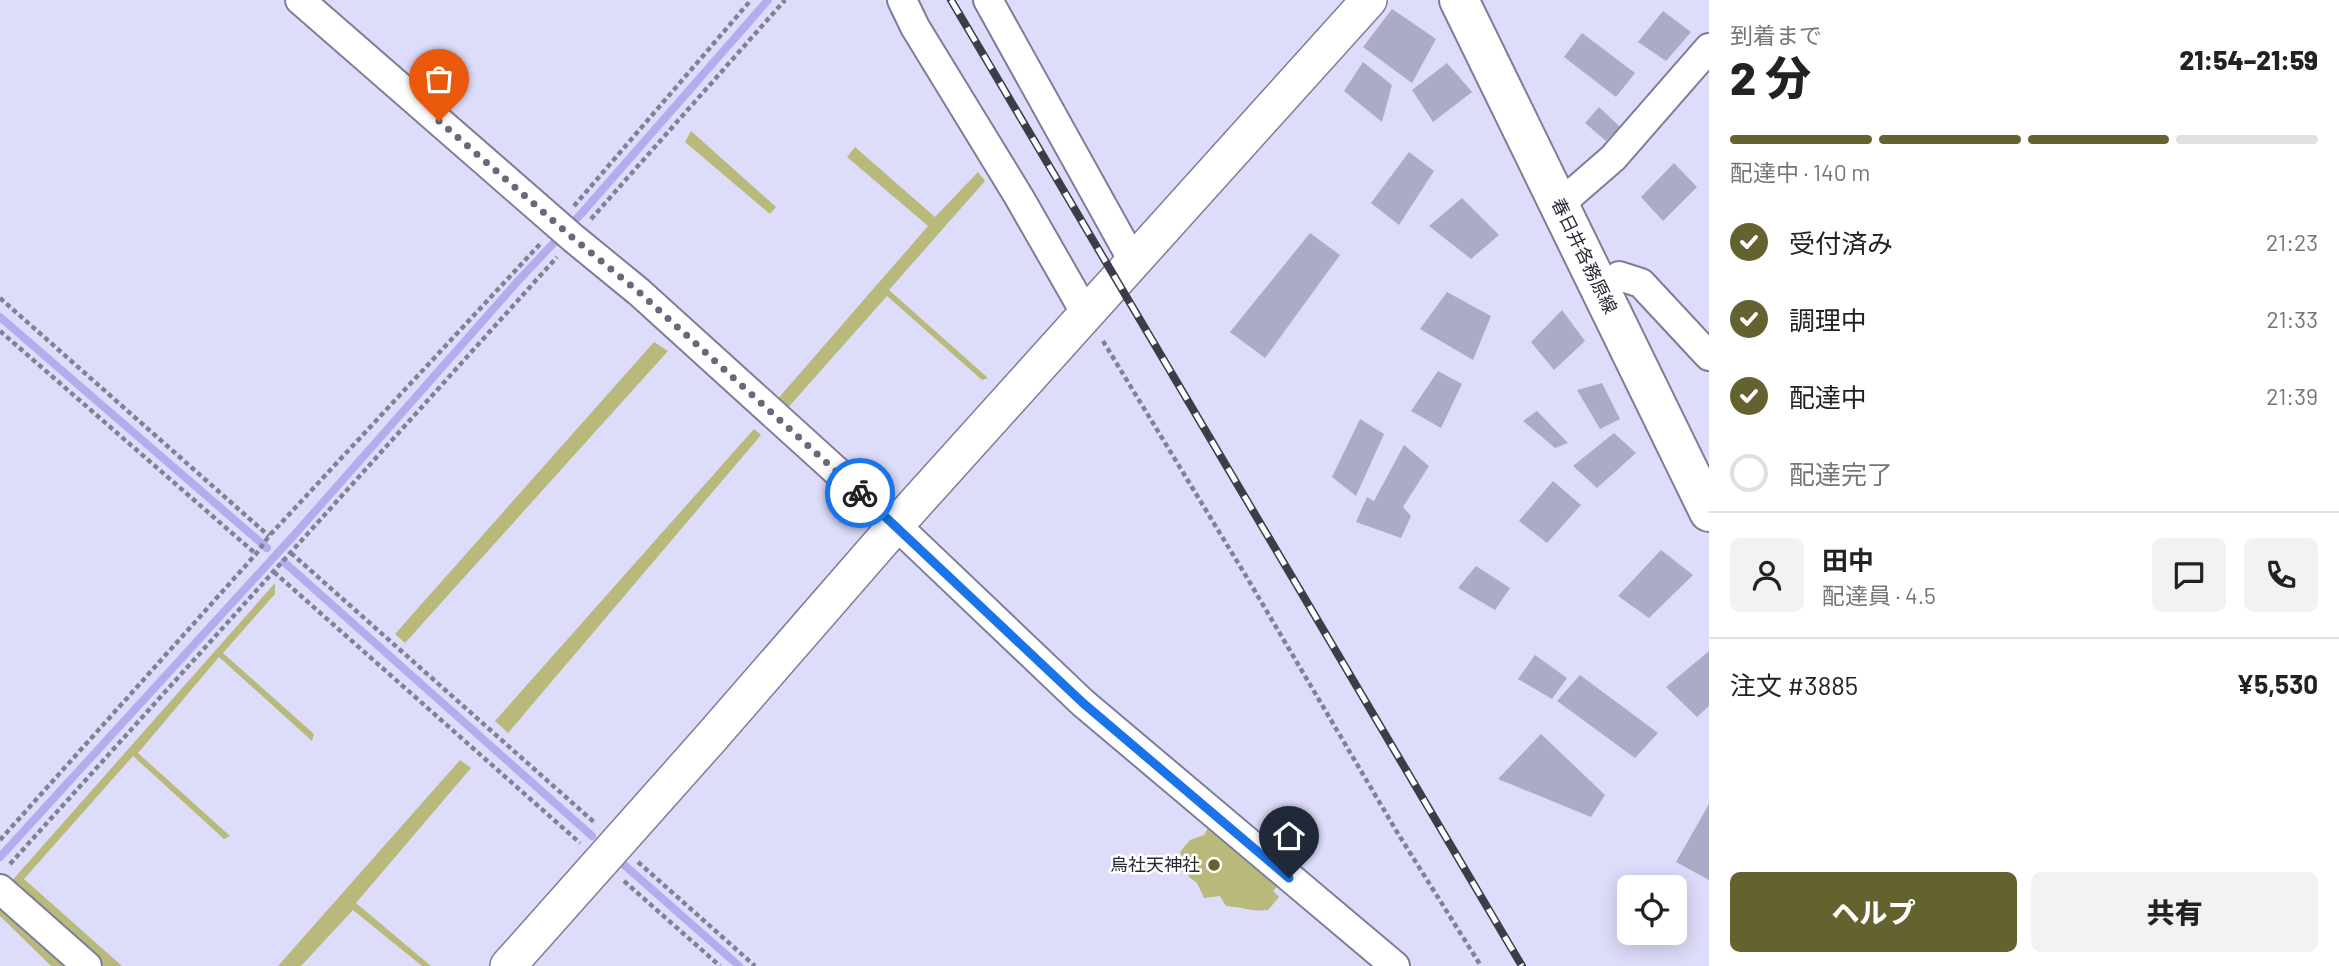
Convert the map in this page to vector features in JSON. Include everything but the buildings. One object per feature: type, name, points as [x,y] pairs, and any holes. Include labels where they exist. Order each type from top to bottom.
[{"type":"main road","name":"春日井各務原線","points":[[1459,0],[1709,512]]},
{"type":"street","points":[[300,0],[639,292],[896,525],[1083,703],[1395,966]]},
{"type":"street","points":[[902,0],[915,27],[1086,314]]},
{"type":"street","points":[[988,0],[1133,261]]},
{"type":"street","points":[[508,966],[896,525],[1369,0]]},
{"type":"street","points":[[1559,205],[1613,158],[1709,48]]},
{"type":"street","points":[[1600,290],[1619,276],[1641,282],[1709,356]]},
{"type":"street","points":[[4,877],[87,966]]},
{"type":"path","points":[[4,877],[291,553],[566,231],[751,0]]},
{"type":"path","points":[[0,840],[256,554],[269,536],[566,231],[785,0]]},
{"type":"path","points":[[0,298],[269,536]]},
{"type":"path","points":[[1086,314],[1246,576],[1397,832],[1481,966]]},
{"type":"path","points":[[0,331],[256,554]]},
{"type":"path","points":[[291,553],[609,852],[720,966]]},
{"type":"path","points":[[274,572],[609,852],[755,966]]},
{"type":"shaded area","points":[[691,131],[776,207],[770,214],[685,142]]},
{"type":"shaded area","points":[[855,147],[935,217],[978,172],[985,181],[889,290],[988,378],[982,380],[887,296],[785,411],[775,402],[928,226],[847,157]]},
{"type":"shaded area","points":[[654,342],[668,351],[405,643],[395,634]]},
{"type":"shaded area","points":[[754,429],[761,435],[508,733],[495,721]]},
{"type":"shaded area","points":[[275,583],[275,594],[223,653],[314,734],[312,741],[219,657],[138,753],[230,836],[224,839],[133,756],[24,879],[122,966],[104,966],[9,884]]},
{"type":"shaded area","points":[[460,760],[471,768],[356,903],[431,966],[422,966],[353,910],[301,966],[278,966]]},
{"type":"shaded area","points":[[1209,827],[1246,852],[1251,863],[1265,865],[1268,877],[1281,882],[1273,891],[1279,897],[1268,910],[1226,906],[1220,896],[1204,898],[1197,883],[1189,877],[1180,852],[1190,840],[1204,835]]},
{"type":"shaded area","points":[[0,906],[71,966],[51,966],[0,916]]},
{"type":"waterway","points":[[0,857],[296,533],[768,0]]},
{"type":"waterway","points":[[0,317],[267,548]]},
{"type":"waterway","points":[[284,562],[592,836]]},
{"type":"waterway","points":[[622,863],[739,966]]},
{"type":"railway","points":[[951,0],[1522,966]]},
{"type":"way so far","points":[[439,121],[639,292],[860,493]]},
{"type":"place","name":"烏社天神社","points":[[1214,865]]},
{"type":"route","points":[[860,493],[1083,703],[1289,878]]}]
